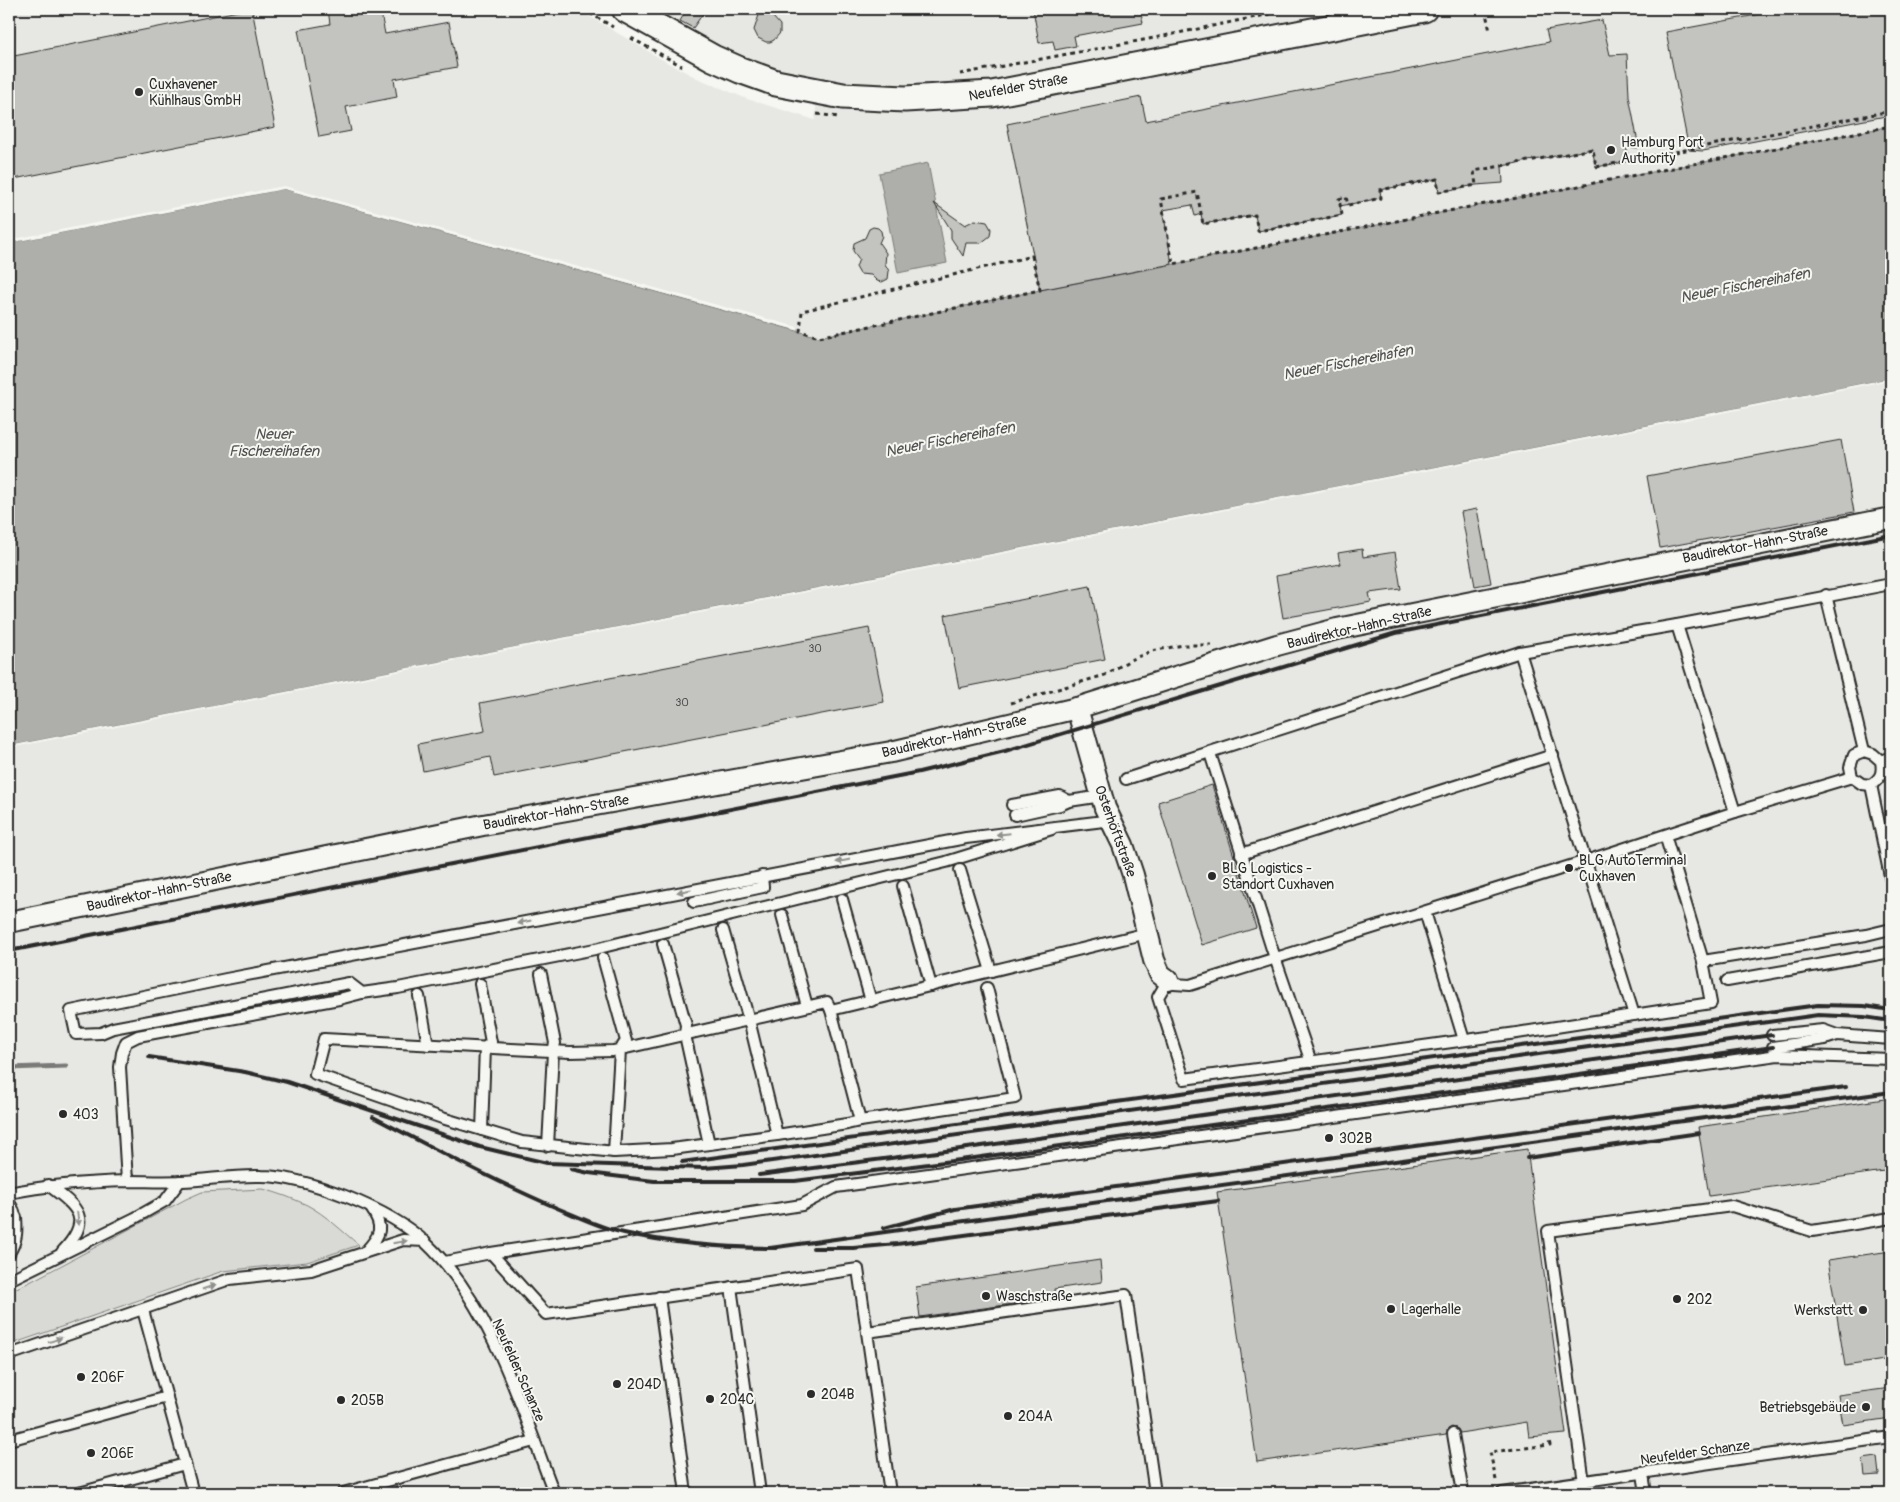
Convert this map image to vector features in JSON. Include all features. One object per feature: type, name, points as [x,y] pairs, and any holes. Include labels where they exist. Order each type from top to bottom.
[{"type":"street","name":"Neufelder Straße","points":[[626,9],[713,58],[776,83],[843,96],[905,99],[992,94],[1424,9]]},
{"type":"street","name":"Baudirektor-Hahn-Straße","points":[[9,922],[483,825],[891,752],[1076,708],[1337,628],[1891,518]]},
{"type":"street","name":"Osterhöftstraße","points":[[1076,708],[1102,796],[1124,845],[1157,967],[1160,974],[1168,980]]},
{"type":"lane","points":[[1126,779],[1520,652],[1677,625],[1891,584]]},
{"type":"lane","points":[[1826,595],[1864,752]]},
{"type":"lane","points":[[1677,625],[1735,812]]},
{"type":"lane","points":[[1520,652],[1634,1015]]},
{"type":"lane","points":[[1864,752],[1886,759],[1883,772],[1878,780],[1871,785],[1862,784],[1852,777],[1850,767],[1854,756],[1864,752]]},
{"type":"lane","points":[[1210,753],[1311,1062]]},
{"type":"lane","points":[[1242,854],[1553,755]]},
{"type":"lane","points":[[1665,835],[1703,960],[1710,1003],[1184,1079],[1158,997],[1168,980],[1174,984],[1190,985],[1586,861],[1665,835],[1735,812],[1852,777]]},
{"type":"lane","points":[[1871,785],[1891,881]]},
{"type":"lane","points":[[1014,810],[1060,796],[1070,801],[1102,796]]},
{"type":"lane","points":[[362,993],[350,983],[113,1028],[101,1033],[76,1034],[71,1011],[226,979],[966,838],[1052,829],[1112,820]]},
{"type":"lane","points":[[127,1181],[120,1067],[126,1042],[138,1036],[362,993],[398,988],[604,946],[946,862],[1052,829]]},
{"type":"lane","points":[[960,870],[991,971]]},
{"type":"lane","points":[[694,902],[763,887],[762,876]]},
{"type":"lane","points":[[903,886],[931,986]]},
{"type":"lane","points":[[842,899],[871,1000]]},
{"type":"lane","points":[[1425,912],[1464,1040]]},
{"type":"lane","points":[[782,915],[807,1006]]},
{"type":"lane","points":[[1703,960],[1866,935],[1891,929]]},
{"type":"lane","points":[[723,930],[749,1020],[777,1135]]},
{"type":"lane","points":[[831,1010],[1147,933]]},
{"type":"lane","points":[[663,944],[686,1025],[685,1035],[709,1144]]},
{"type":"lane","points":[[1727,981],[1891,952]]},
{"type":"lane","points":[[603,958],[626,1041],[620,1050],[614,1152]]},
{"type":"lane","points":[[541,974],[555,1043],[552,1052],[548,1146]]},
{"type":"lane","points":[[480,984],[491,1042],[485,1048],[482,1130]]},
{"type":"lane","points":[[860,1121],[831,1010],[827,1002],[620,1050],[552,1052],[324,1039],[315,1074],[522,1142],[614,1152],[672,1149],[777,1135],[1014,1098],[987,988]]},
{"type":"lane","points":[[418,996],[428,1045]]},
{"type":"lane","points":[[1772,1035],[1823,1030],[1837,1035],[1891,1039]]},
{"type":"lane","points":[[1774,1047],[1825,1039],[1837,1035]]},
{"type":"lane","points":[[445,1262],[491,1252],[802,1205],[836,1187],[1778,1055],[1891,1059]]},
{"type":"lane","name":"Neufelder Schanze","points":[[9,1193],[48,1185],[127,1181],[180,1181],[262,1176],[302,1182],[370,1206],[401,1224],[425,1242],[445,1262],[472,1303],[493,1340],[510,1379],[554,1493]]},
{"type":"lane","points":[[9,1280],[57,1258],[165,1201],[180,1181]]},
{"type":"lane","points":[[48,1185],[68,1199],[77,1209],[80,1220],[78,1230],[72,1241],[57,1258]]},
{"type":"lane","points":[[9,1203],[16,1216],[17,1236],[9,1254]]},
{"type":"lane","points":[[365,1252],[377,1239],[380,1227],[377,1217],[370,1206]]},
{"type":"lane","points":[[1584,1482],[1548,1231],[1732,1206],[1812,1231],[1891,1218]]},
{"type":"lane","points":[[9,1235],[15,1226],[16,1216]]},
{"type":"lane","points":[[9,1356],[230,1279],[311,1270],[403,1240],[425,1242]]},
{"type":"lane","points":[[491,1252],[546,1314],[858,1270],[890,1493]]},
{"type":"lane","points":[[731,1287],[760,1493]]},
{"type":"lane","points":[[867,1332],[1126,1295],[1154,1493]]},
{"type":"lane","points":[[659,1297],[686,1493]]},
{"type":"lane","points":[[143,1310],[193,1493]]},
{"type":"lane","points":[[9,1440],[167,1397]]},
{"type":"lane","points":[[1453,1434],[1462,1493]]},
{"type":"lane","name":"Neufelder Schanze","points":[[1502,1493],[1891,1437]]},
{"type":"lane","points":[[343,1493],[534,1441]]},
{"type":"lane","points":[[79,1493],[185,1464]]},
{"type":"lane","points":[[1643,1474],[1646,1493]]},
{"type":"path","points":[[951,75],[1154,38],[1296,9]]},
{"type":"path","points":[[1485,9],[1490,31]]},
{"type":"path","points":[[1745,10],[1752,9]]},
{"type":"path","points":[[1891,111],[1596,167],[1592,149],[1474,171],[1476,185],[1439,192],[1437,179],[1380,190],[1381,198],[1348,204],[1346,197],[1339,199],[1342,215],[1258,231],[1255,215],[1203,224],[1197,192],[1161,199],[1172,264],[1891,126]]},
{"type":"path","points":[[1032,256],[1036,276],[1040,290],[819,337],[800,331],[802,311],[1032,256]]},
{"type":"path","points":[[1004,705],[1105,675],[1130,660],[1152,651],[1183,645],[1209,646],[1218,644]]},
{"type":"path","points":[[1496,1480],[1490,1452],[1550,1445],[1549,1441]]},
{"type":"path","points":[[1888,1448],[1890,1466]]},
{"type":"shaded area","points":[[9,9],[577,9],[697,78],[747,99],[815,120],[818,80],[777,71],[741,59],[649,9],[1891,9],[1891,126],[1040,290],[819,337],[284,189],[9,243]]},
{"type":"shaded area","points":[[1891,378],[1891,1493],[9,1493],[9,746]]},
{"type":"shaded area","points":[[263,1189],[280,1194],[314,1209],[359,1245],[307,1262],[223,1271],[9,1345],[9,1291],[28,1283],[202,1192]]},
{"type":"water","name":"Neuer Fischereihafen","points":[[1891,126],[1891,378],[9,746],[9,243],[284,189],[819,337],[1040,290]]},
{"type":"water","points":[[928,163],[947,263],[898,273],[879,173]]},
{"type":"pier","points":[[284,186],[801,328],[800,331],[284,189],[9,243],[9,240]]},
{"type":"pier","points":[[1891,378],[1891,380],[9,748],[9,746]]},
{"type":"building","name":"Cuxhavener Kühlhaus GmbH","points":[[252,9],[275,127],[9,180],[9,57]]},
{"type":"building","points":[[328,9],[380,9],[385,34],[449,22],[457,67],[394,79],[397,97],[346,107],[351,131],[319,137],[298,30],[330,24]]},
{"type":"building","points":[[687,9],[706,9],[693,28],[680,21]]},
{"type":"building","points":[[761,9],[766,9],[780,25],[780,33],[770,42],[758,38],[754,30]]},
{"type":"building","points":[[1033,9],[1140,9],[1143,23],[1074,36],[1076,46],[1055,50],[1053,41],[1039,43]]},
{"type":"building","points":[[1788,9],[1891,9],[1891,115],[1703,151],[1689,150],[1666,32]]},
{"type":"building","points":[[1602,20],[1610,55],[1627,54],[1629,96],[1639,148],[1626,147],[1630,161],[1596,167],[1592,149],[1502,166],[1503,183],[1476,185],[1439,192],[1437,179],[1380,190],[1381,198],[1340,206],[1342,215],[1258,231],[1255,215],[1203,224],[1201,214],[1195,216],[1192,205],[1163,210],[1172,264],[1040,290],[1007,124],[1141,97],[1146,121],[1549,42],[1546,30]]},
{"type":"building","points":[[934,203],[965,225],[975,220],[987,222],[991,229],[990,236],[981,243],[966,243],[963,256],[951,238],[951,230]]},
{"type":"building","points":[[873,227],[881,231],[882,236],[879,243],[886,253],[885,264],[889,271],[888,279],[882,282],[877,281],[871,275],[860,274],[856,267],[859,259],[853,251],[854,243],[865,238],[869,229]]},
{"type":"building","points":[[1841,440],[1854,512],[1660,548],[1647,476]]},
{"type":"building","points":[[1477,509],[1491,583],[1475,586],[1461,512]]},
{"type":"building","points":[[1362,549],[1363,557],[1395,552],[1401,589],[1369,593],[1371,602],[1283,618],[1276,576],[1340,564],[1338,553]]},
{"type":"building","points":[[1090,586],[1105,659],[959,688],[945,615]]},
{"type":"building","points":[[869,628],[884,702],[494,777],[490,757],[423,771],[418,744],[485,731],[480,703]]},
{"type":"building","points":[[1212,785],[1256,928],[1202,945],[1158,802]]},
{"type":"building","points":[[1891,1098],[1891,1170],[1709,1196],[1698,1127]]},
{"type":"building","name":"Lagerhalle","points":[[1527,1149],[1566,1434],[1529,1437],[1527,1422],[1460,1433],[1458,1429],[1452,1427],[1448,1429],[1446,1435],[1257,1462],[1217,1192]]},
{"type":"building","name":"Werkstatt","points":[[1891,1251],[1891,1359],[1845,1366],[1828,1260]]},
{"type":"building","name":"Waschstraße","points":[[1100,1260],[1102,1282],[1054,1289],[1055,1298],[920,1317],[916,1287]]},
{"type":"building","name":"Betriebsgebäude","points":[[1891,1388],[1891,1418],[1843,1425],[1838,1395]]},
{"type":"building","points":[[1877,1457],[1879,1475],[1865,1476],[1863,1459]]},
{"type":"waterway","points":[[9,1068],[66,1066]]},
{"type":"railway","points":[[9,951],[919,772],[1005,751],[1396,633],[1891,535]]},
{"type":"railway","points":[[682,1162],[1818,1005],[1864,1006],[1891,1010]]},
{"type":"railway","points":[[149,1057],[245,1072],[287,1082],[480,1147],[547,1163],[704,1168],[743,1165],[1818,1015],[1864,1017],[1891,1021]]},
{"type":"railway","points":[[759,1175],[953,1150],[1772,1035]]},
{"type":"railway","points":[[571,1169],[654,1181],[795,1181],[960,1160],[1773,1047]]},
{"type":"railway","points":[[884,1228],[955,1209],[1846,1087]]},
{"type":"railway","points":[[770,1248],[1891,1092]]},
{"type":"railway","points":[[373,1117],[510,1187],[607,1228],[643,1237],[680,1243],[776,1248]]},
{"type":"railway","points":[[1527,1158],[1699,1133]]},
{"type":"railway","points":[[813,1248],[853,1248],[897,1244],[1218,1201]]},
{"type":"place","name":"Cuxhavener Kühlhaus GmbH","points":[[139,92]]},
{"type":"place","name":"Hamburg Port Authority","points":[[1611,150]]},
{"type":"place","name":"BLG AutoTerminal Cuxhaven","points":[[1569,868]]},
{"type":"place","name":"BLG Logistics - Standort Cuxhaven","points":[[1212,876]]},
{"type":"place","name":"403","points":[[63,1114]]},
{"type":"place","name":"302B","points":[[1329,1138]]},
{"type":"place","name":"Waschstraße","points":[[986,1296]]},
{"type":"place","name":"202","points":[[1677,1299]]},
{"type":"place","name":"Lagerhalle","points":[[1391,1309]]},
{"type":"place","name":"Werkstatt","points":[[1863,1310]]},
{"type":"place","name":"206F","points":[[81,1377]]},
{"type":"place","name":"204D","points":[[617,1384]]},
{"type":"place","name":"204B","points":[[811,1394]]},
{"type":"place","name":"204C","points":[[710,1399]]},
{"type":"place","name":"205B","points":[[341,1400]]},
{"type":"place","name":"Betriebsgebäude","points":[[1866,1407]]},
{"type":"place","name":"204A","points":[[1008,1416]]},
{"type":"place","name":"206E","points":[[91,1453]]}]
